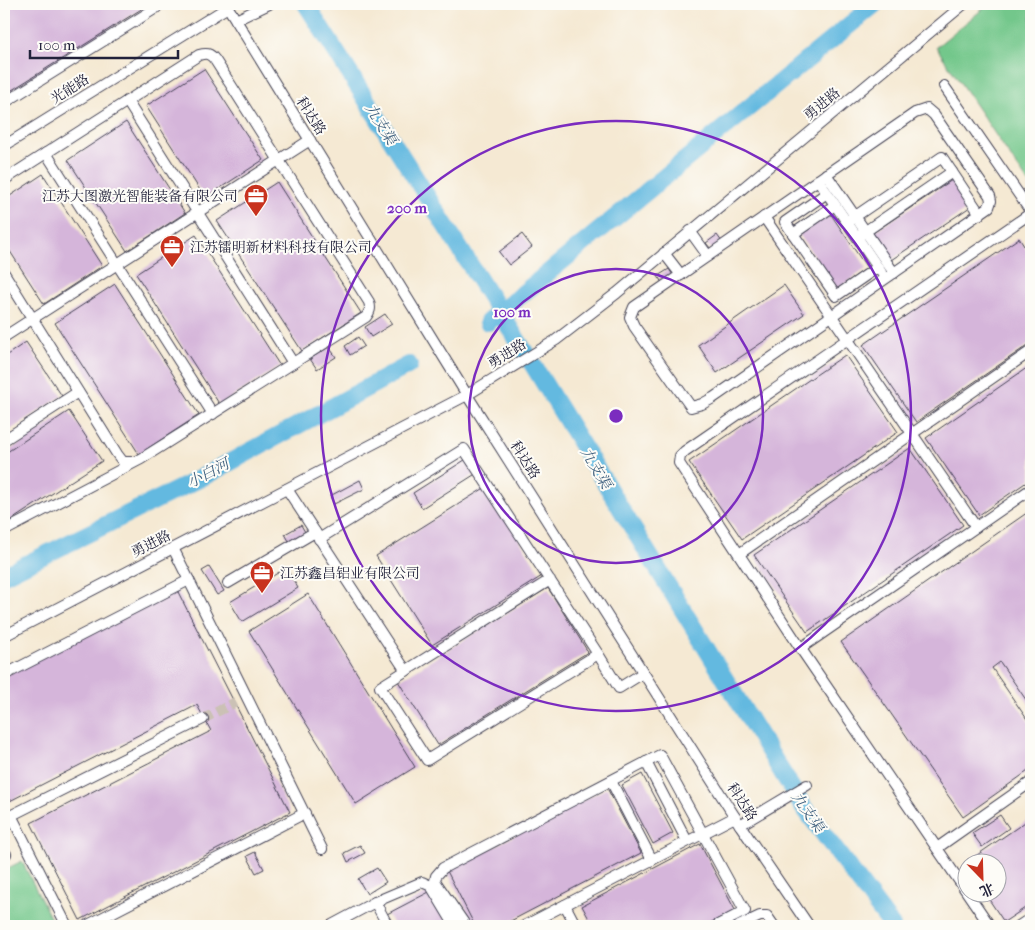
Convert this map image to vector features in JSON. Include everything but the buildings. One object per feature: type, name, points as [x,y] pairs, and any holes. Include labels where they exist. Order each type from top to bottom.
[{"type":"street","points":[[4,103],[156,8],[159,4]]},
{"type":"street","points":[[236,20],[269,4]]},
{"type":"street","name":"勇进路","points":[[4,636],[467,395],[556,340],[964,4]]},
{"type":"street","name":"科达路","points":[[227,5],[467,395],[737,821],[809,926]]},
{"type":"street","name":"光能路","points":[[4,146],[227,5]]},
{"type":"street","points":[[4,180],[198,55],[206,53],[215,60],[370,308],[370,312],[366,317],[141,459],[4,531]]},
{"type":"street","points":[[944,86],[1031,213],[685,451],[680,456],[679,463],[801,648],[990,926]]},
{"type":"street","points":[[127,101],[293,363]]},
{"type":"street","points":[[927,109],[934,115],[990,196],[990,208],[702,404],[691,407],[634,326],[630,317],[634,308],[822,177],[915,113],[927,109]]},
{"type":"street","points":[[4,336],[310,140]]},
{"type":"street","points":[[46,153],[213,414]]},
{"type":"street","points":[[851,219],[942,157],[980,214]]},
{"type":"street","points":[[861,234],[952,172]]},
{"type":"street","points":[[822,177],[827,193],[835,205],[851,219]]},
{"type":"street","points":[[822,177],[890,276]]},
{"type":"street","points":[[913,177],[923,191]]},
{"type":"street","points":[[827,193],[785,222],[793,234],[836,296],[878,267]]},
{"type":"street","points":[[887,194],[898,209]]},
{"type":"street","points":[[793,234],[835,205]]},
{"type":"street","points":[[764,217],[976,527]]},
{"type":"street","points":[[690,231],[708,256]]},
{"type":"street","points":[[861,234],[878,267],[890,276]]},
{"type":"street","points":[[664,253],[681,275]]},
{"type":"street","points":[[800,269],[811,260]]},
{"type":"street","points":[[4,273],[117,454],[124,462],[134,462]]},
{"type":"street","points":[[739,554],[1031,351]]},
{"type":"street","points":[[4,440],[78,392]]},
{"type":"street","points":[[228,583],[317,536],[464,448],[619,688],[643,673]]},
{"type":"street","points":[[287,489],[406,671]]},
{"type":"street","points":[[801,648],[1031,490]]},
{"type":"street","points":[[173,548],[322,849]]},
{"type":"street","points":[[4,674],[189,580]]},
{"type":"street","points":[[550,580],[380,687],[427,760],[598,654]]},
{"type":"street","points":[[236,702],[247,696]]},
{"type":"street","points":[[67,926],[7,817],[203,719]]},
{"type":"street","points":[[466,926],[435,881],[438,872],[660,755],[746,911],[716,926]]},
{"type":"street","points":[[646,762],[687,841]]},
{"type":"street","points":[[611,781],[652,860]]},
{"type":"street","points":[[937,848],[1031,782]]},
{"type":"street","points":[[524,926],[687,841],[762,811],[807,784]]},
{"type":"street","points":[[86,926],[305,813]]},
{"type":"street","points":[[330,926],[375,902],[422,882],[431,886],[436,892],[454,926]]},
{"type":"street","points":[[375,902],[388,926]]},
{"type":"street","points":[[564,905],[576,926]]},
{"type":"street","points":[[739,926],[760,916],[767,916],[774,926]]},
{"type":"street","points":[[1019,926],[1031,918]]},
{"type":"green space","points":[[989,4],[1031,4],[1031,187],[936,47]]},
{"type":"green space","points":[[22,861],[53,926],[4,926],[4,870]]},
{"type":"waterway","name":"九支渠","points":[[306,4],[533,365],[802,805],[892,926]]},
{"type":"waterway","points":[[488,322],[875,4]]},
{"type":"waterway","name":"小白河","points":[[4,575],[199,479],[409,365]]},
{"type":"tunnel","points":[[203,719],[236,702]]},
{"type":"place","name":"江苏大图激光智能装备有限公司","points":[[256,217]]},
{"type":"place","name":"江苏镭明新材料科技有限公司","points":[[172,268]]},
{"type":"place","name":"江苏鑫昌铝业有限公司","points":[[262,594]]}]
